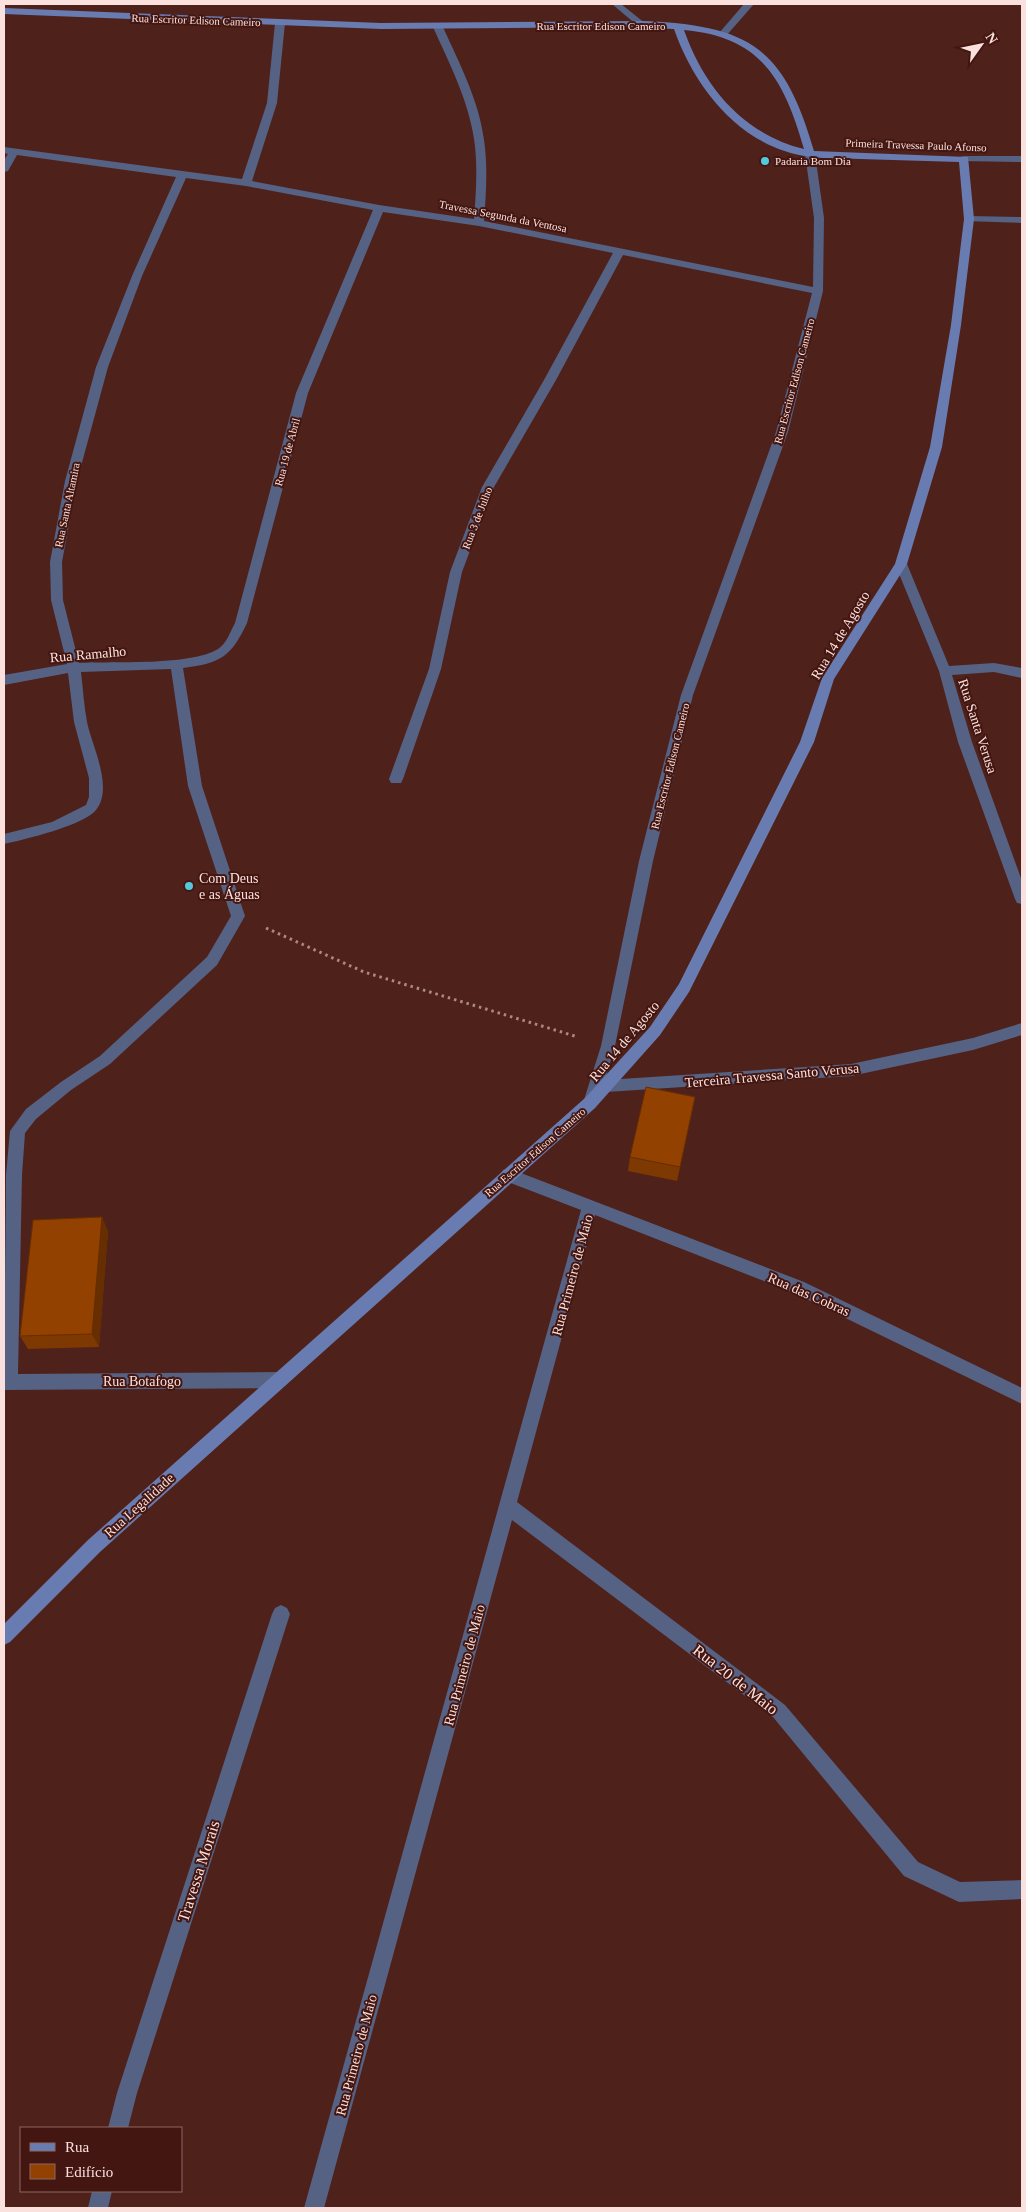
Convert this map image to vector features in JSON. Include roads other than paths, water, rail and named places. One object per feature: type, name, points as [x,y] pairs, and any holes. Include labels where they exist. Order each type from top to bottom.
[{"type":"street","points":[[616,4],[641,24]]},
{"type":"street","points":[[723,34],[749,4]]},
{"type":"street","name":"Rua Escritor Edison Cameiro","points":[[4,11],[280,24],[438,27],[641,24],[678,26],[723,34],[745,44],[764,59],[778,74],[794,97],[810,154],[819,218],[818,291],[782,432],[687,695],[646,861],[608,1046],[590,1103],[280,1380]]},
{"type":"street","points":[[246,183],[272,103],[280,24]]},
{"type":"street","name":"Primeira Travessa Paulo Afonso","points":[[678,26],[684,49],[698,75],[721,104],[744,125],[767,141],[788,150],[810,154],[964,160],[1022,160]]},
{"type":"street","points":[[438,27],[463,84],[478,136],[482,182],[479,223]]},
{"type":"street","points":[[4,169],[8,151]]},
{"type":"street","name":"Travessa Segunda da Ventosa","points":[[8,151],[246,183],[379,208],[479,223],[818,291]]},
{"type":"street","name":"Rua 14 de Agosto","points":[[590,1103],[655,1031],[684,988],[807,742],[828,678],[901,564],[936,447],[956,325],[969,220],[964,160]]},
{"type":"street","name":"Rua Santa Altamira","points":[[4,839],[55,826],[91,808],[96,797],[96,778],[81,722],[74,668],[57,600],[56,562],[71,481],[102,367],[137,276],[182,175]]},
{"type":"street","name":"Rua 19 de Abril","points":[[176,664],[207,659],[222,652],[230,644],[241,623],[302,393],[379,208]]},
{"type":"street","points":[[969,220],[1022,220]]},
{"type":"street","name":"Rua 3 de Julho","points":[[396,779],[435,669],[456,572],[488,487],[550,380],[620,250]]},
{"type":"street","name":"Rua Santa Verusa","points":[[901,564],[945,671],[964,742],[1022,899]]},
{"type":"street","points":[[7,1382],[14,1176],[18,1131],[31,1114],[66,1086],[105,1060],[212,961],[238,916],[195,786],[176,664]]},
{"type":"street","name":"Rua Ramalho","points":[[4,680],[74,668],[176,664]]},
{"type":"street","points":[[945,671],[996,666],[1007,667],[1022,673]]},
{"type":"street","name":"Terceira Travessa Santo Verusa","points":[[606,1086],[851,1070],[973,1044],[1022,1029]]},
{"type":"street","name":"Rua Primeiro de Maio","points":[[314,2208],[590,1206],[508,1175]]},
{"type":"street","name":"Rua das Cobras","points":[[590,1206],[798,1287],[1022,1396]]},
{"type":"street","name":"Rua Botafogo","points":[[7,1382],[280,1380]]},
{"type":"street","name":"Rua Legalidade","points":[[4,1636],[94,1546],[280,1380]]},
{"type":"street","name":"Rua 20 de Maio","points":[[508,1506],[779,1712],[911,1869],[959,1892],[1022,1890]]},
{"type":"street","name":"Travessa Morais","points":[[118,2127],[127,2093],[280,1614]]},
{"type":"street","points":[[98,2208],[102,2192]]},
{"type":"place","name":"Padaria Bom Dia","points":[[765,161]]},
{"type":"place","name":"Com Deus e as Águas","points":[[189,886]]}]
